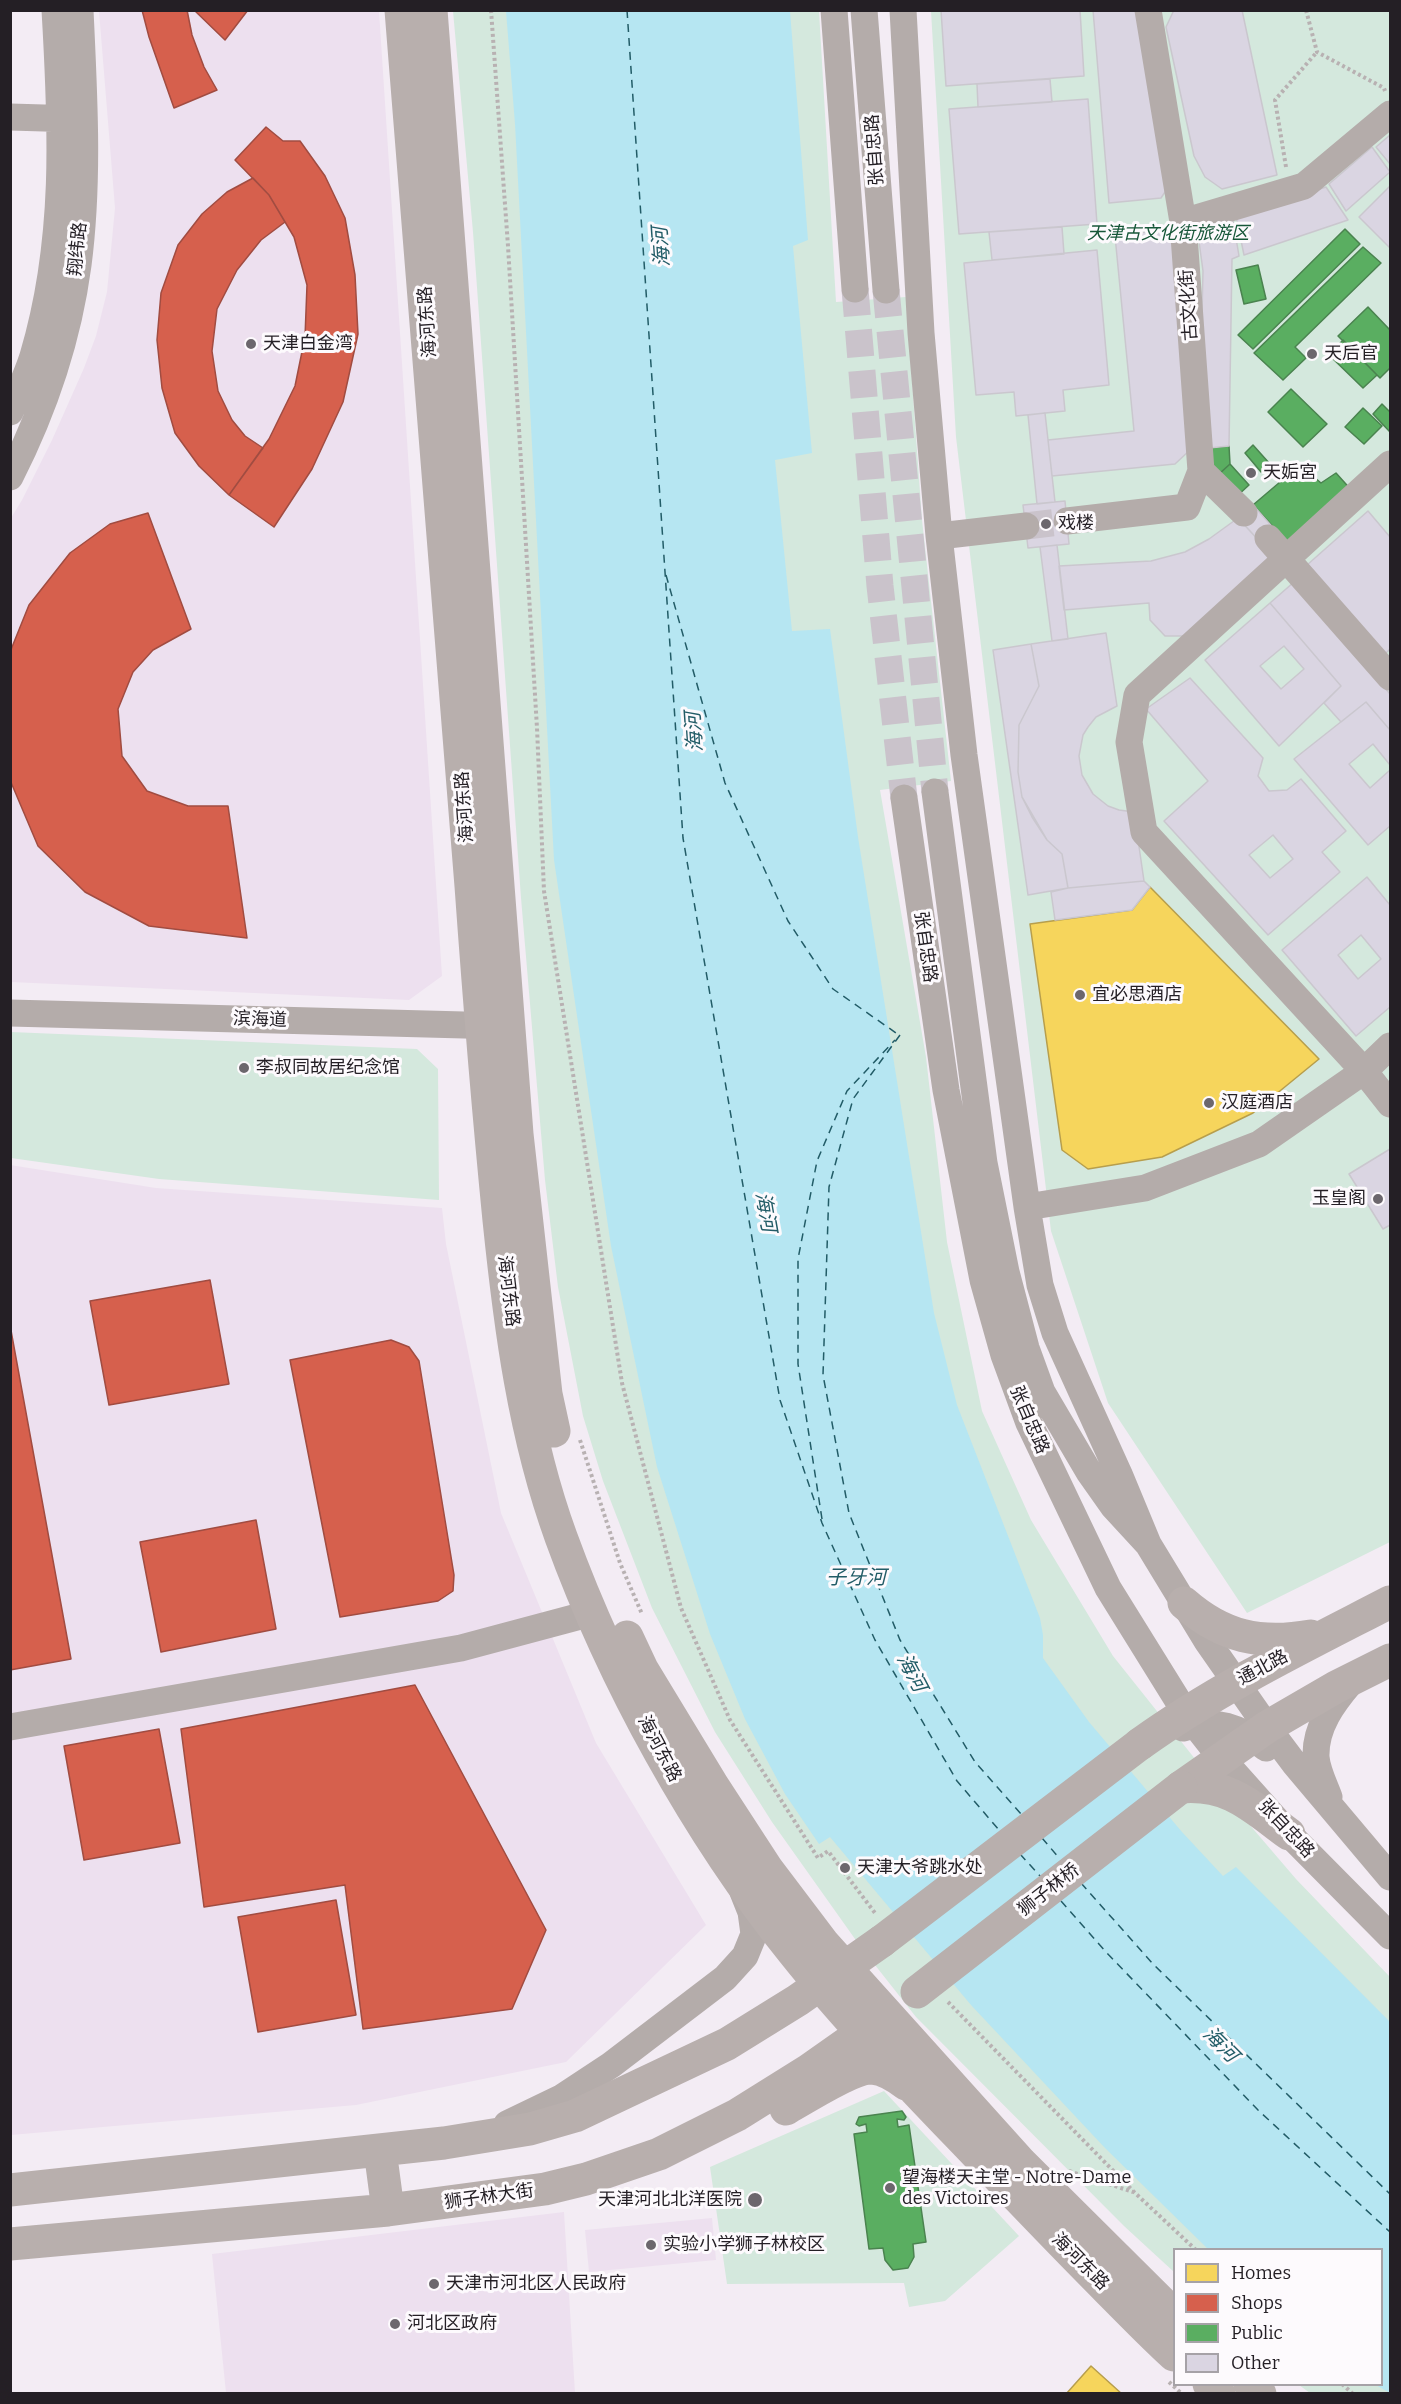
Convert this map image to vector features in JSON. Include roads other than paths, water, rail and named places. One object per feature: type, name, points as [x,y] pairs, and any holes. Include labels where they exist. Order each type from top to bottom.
[{"type":"main road","name":"海河东路","points":[[402,10],[425,282],[495,1026],[517,1134],[546,1394],[563,1471],[581,1526],[642,1669],[832,1976],[918,2092],[1055,2237],[1173,2354]]},
{"type":"main road","name":"海河东路","points":[[431,10],[464,470],[495,1026],[507,1295],[524,1399],[542,1476],[560,1534],[591,1613],[622,1679],[687,1800],[735,1875],[788,1946],[832,1976]]},
{"type":"main road","name":"通北路","points":[[832,1976],[879,1928],[1140,1744],[1190,1718],[1237,1682],[1390,1602]]},
{"type":"main road","points":[[1184,1603],[1201,1618],[1221,1630],[1240,1636],[1263,1640],[1287,1639],[1333,1631]]},
{"type":"main road","points":[[1181,1787],[1260,1732],[1390,1660]]},
{"type":"main road","points":[[1181,1787],[1211,1787],[1226,1792],[1250,1805],[1289,1834]]},
{"type":"main road","name":"狮子林桥","points":[[930,1994],[1181,1787]]},
{"type":"main road","points":[[727,2044],[832,1976]]},
{"type":"main road","name":"狮子林大街","points":[[10,2244],[388,2210],[545,2189],[586,2179],[659,2154],[737,2115],[809,2070],[868,2023],[930,1994]]},
{"type":"main road","points":[[10,2190],[380,2150],[530,2129],[575,2116],[727,2044],[773,2025],[798,2019],[868,2023]]},
{"type":"main road","name":"海河东路","points":[[868,2023],[924,2055],[1021,2163],[1173,2314]]},
{"type":"main road","points":[[659,2154],[693,2152],[726,2141],[850,2074],[871,2068],[893,2075],[918,2092]]},
{"type":"main road","points":[[380,2150],[388,2210]]},
{"type":"street","name":"翔纬路","points":[[10,477],[37,422],[55,370],[70,311],[82,221],[73,119],[55,10]]},
{"type":"street","name":"翔纬路","points":[[10,412],[32,359],[51,276],[61,190],[73,119],[80,10]]},
{"type":"street","name":"张自忠路","points":[[834,10],[855,289]]},
{"type":"street","name":"张自忠路","points":[[864,10],[886,290]]},
{"type":"street","points":[[903,10],[921,333],[939,536],[964,755],[1027,1207],[1040,1285],[1055,1333],[1148,1544]]},
{"type":"street","name":"古文化街","points":[[1148,10],[1183,222],[1201,471]]},
{"type":"street","points":[[1183,222],[1304,186],[1388,105]]},
{"type":"street","points":[[10,117],[73,119]]},
{"type":"street","points":[[1390,464],[1137,695],[1129,742],[1144,831],[1364,1071],[1390,1104]]},
{"type":"street","points":[[1067,521],[1187,507],[1241,509],[1201,471],[1187,507]]},
{"type":"street","points":[[939,536],[1026,526]]},
{"type":"street","points":[[1268,538],[1390,677]]},
{"type":"street","name":"张自忠路","points":[[935,792],[984,1163],[1006,1272],[1026,1348],[1042,1392],[1089,1472],[1113,1506],[1148,1544],[1237,1682],[1260,1732]]},
{"type":"street","name":"张自忠路","points":[[904,798],[946,1090],[983,1280],[1004,1355],[1029,1423],[1108,1588],[1190,1718],[1222,1759],[1289,1834],[1390,1936]]},
{"type":"street","name":"滨海道","points":[[10,1013],[495,1026]]},
{"type":"street","points":[[1027,1207],[1145,1188],[1259,1144],[1364,1071],[1390,1046]]},
{"type":"street","points":[[10,1727],[461,1648],[591,1613]]},
{"type":"street","points":[[1335,1812],[1316,1757],[1319,1737],[1335,1700],[1357,1677]]},
{"type":"street","points":[[1190,1718],[1260,1732],[1335,1812],[1390,1877]]},
{"type":"street","points":[[469,2139],[526,2116],[611,2066],[726,1978],[745,1956],[754,1934],[751,1912],[735,1875]]},
{"type":"water","name":"子牙河","points":[[506,11],[790,11],[808,240],[793,246],[812,453],[775,460],[792,631],[830,629],[858,837],[934,1313],[957,1405],[1040,1618],[1043,1658],[1089,1722],[1182,1832],[1223,1876],[1236,1867],[1390,2022],[1390,2393],[1378,2386],[1383,2386],[1383,2248],[1207,2248],[1105,2148],[971,2005],[830,1837],[819,1844],[785,1794],[745,1719],[710,1634],[657,1467],[611,1246],[554,860],[515,124]]},
{"type":"tunnel","points":[[855,289],[880,586],[904,798]]},
{"type":"tunnel","points":[[886,290],[935,792]]},
{"type":"tunnel","points":[[1026,526],[1067,521]]},
{"type":"place","name":"天津白金湾","points":[[251,344]]},
{"type":"place","name":"天后官","points":[[1312,354]]},
{"type":"place","name":"天姤宮","points":[[1251,473]]},
{"type":"place","name":"戏楼","points":[[1046,524]]},
{"type":"place","name":"宜必思酒店","points":[[1080,995]]},
{"type":"place","name":"李叔同故居纪念馆","points":[[244,1068]]},
{"type":"place","name":"汉庭酒店","points":[[1209,1103]]},
{"type":"place","name":"玉皇阁","points":[[1378,1199]]},
{"type":"place","name":"天津大爷跳水处","points":[[845,1868]]},
{"type":"place","name":"望海楼天主堂 - Notre-Dame des Victoires","points":[[890,2188]]},
{"type":"place","name":"天津河北北洋医院","points":[[755,2200]]},
{"type":"place","name":"实验小学狮子林校区","points":[[651,2245]]},
{"type":"place","name":"天津市河北区人民政府","points":[[434,2284]]},
{"type":"place","name":"河北区政府","points":[[395,2324]]},
{"type":"park label","name":"天津古文化街旅游区","points":[[1168,234]]},
{"type":"water label","name":"海河","points":[[662,247]]},
{"type":"water label","name":"海河","points":[[695,732]]},
{"type":"water label","name":"海河","points":[[765,1212]]},
{"type":"water label","name":"海河","points":[[911,1673]]},
{"type":"water label","name":"海河","points":[[1220,2045]]}]
